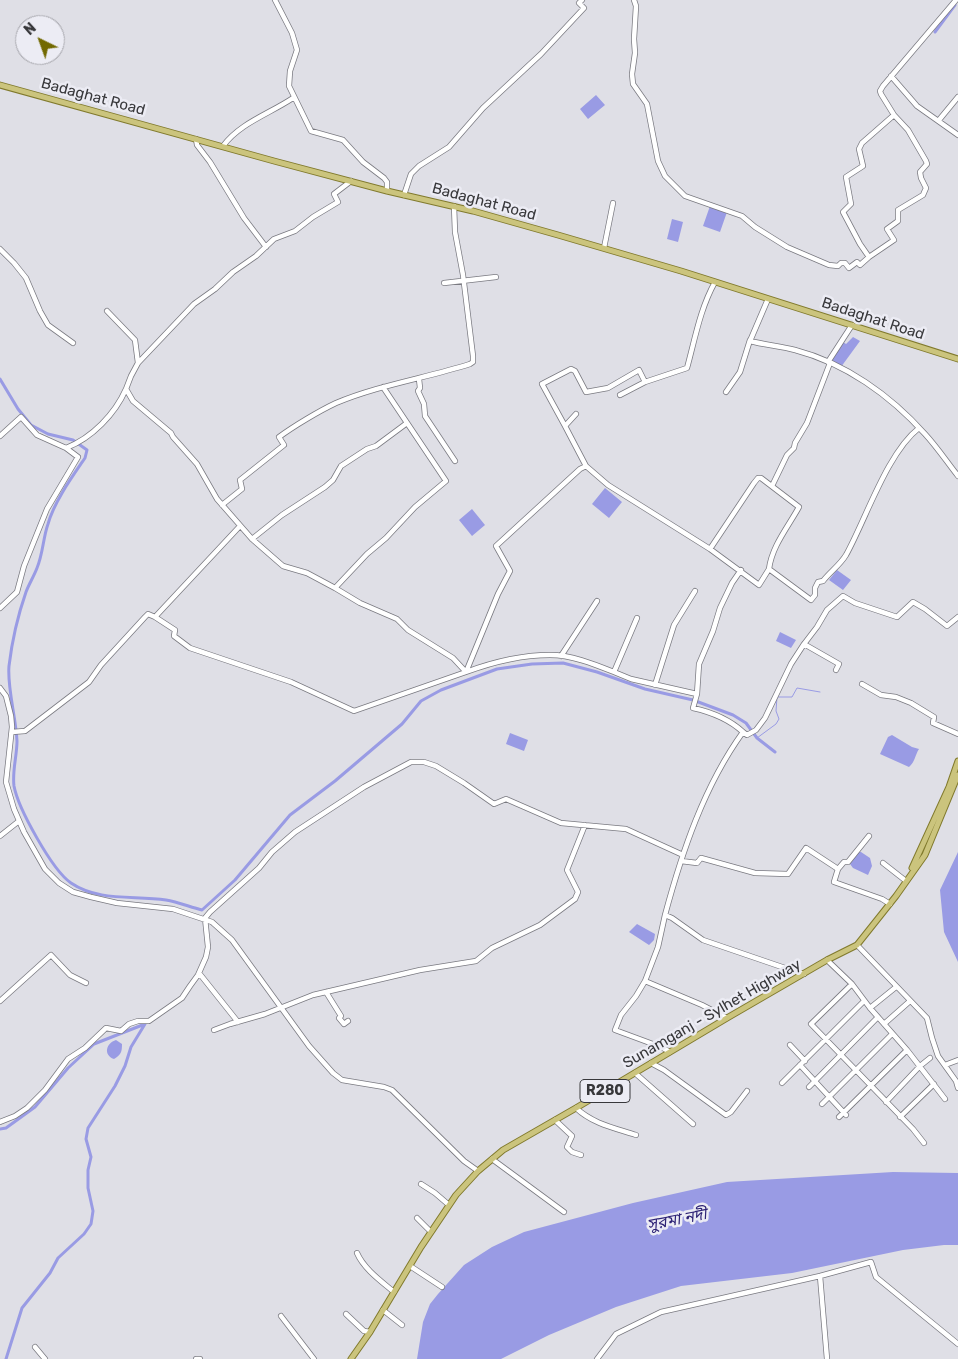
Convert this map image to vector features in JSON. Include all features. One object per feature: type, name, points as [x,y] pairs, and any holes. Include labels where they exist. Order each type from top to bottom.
[{"type":"main road","name":"Badaghat Road","points":[[0,85],[387,191],[454,206],[604,248],[958,359]]},
{"type":"main road","points":[[935,825],[958,761]]},
{"type":"main road","points":[[935,825],[958,775]]},
{"type":"main road","name":"Sunamganj - Sylhet Highway","points":[[351,1359],[370,1332],[449,1205],[478,1170],[503,1150],[827,960],[857,945],[908,879],[923,853],[935,825]]},
{"type":"street","points":[[275,0],[292,33],[297,50],[290,71],[289,86],[311,131],[343,140],[363,162],[384,178],[387,182],[387,191]]},
{"type":"street","points":[[404,194],[411,174],[419,166],[449,147],[483,108],[541,54],[584,8],[579,3],[582,0]]},
{"type":"street","points":[[634,0],[636,6],[633,84],[647,104],[658,161],[664,176],[685,196],[742,216],[755,227],[787,247],[829,265],[838,266],[841,263],[849,268],[857,262],[860,264],[894,240],[887,229],[898,221],[898,210],[923,195],[926,188],[920,172],[927,164],[926,161],[908,130],[894,115],[880,91],[956,0]]},
{"type":"street","points":[[891,76],[917,106],[958,135]]},
{"type":"street","points":[[939,120],[958,97]]},
{"type":"street","points":[[223,146],[231,135],[252,121],[293,98],[296,99]]},
{"type":"street","points":[[868,257],[843,212],[851,204],[846,177],[863,166],[859,150],[862,143],[894,115]]},
{"type":"street","points":[[196,139],[197,146],[210,162],[244,218],[266,247]]},
{"type":"street","points":[[66,448],[81,441],[110,416],[126,389],[138,362],[194,304],[256,256],[274,239],[295,231],[313,217],[338,202],[334,194],[351,181]]},
{"type":"street","points":[[604,248],[614,203]]},
{"type":"street","points":[[222,505],[242,489],[240,480],[284,445],[279,437],[335,404],[383,387],[419,379],[473,362],[462,281],[463,275],[455,232],[454,206]]},
{"type":"street","points":[[0,249],[5,252],[26,278],[48,325],[73,343]]},
{"type":"street","points":[[444,283],[496,277]]},
{"type":"street","points":[[620,395],[645,382],[687,368],[701,314],[708,294],[715,282]]},
{"type":"street","points":[[726,392],[740,372],[750,340],[768,299]]},
{"type":"street","points":[[107,311],[135,340],[138,362]]},
{"type":"street","points":[[772,486],[807,423],[829,363],[852,325]]},
{"type":"street","points":[[750,340],[768,346],[794,350],[829,363],[864,380],[901,410],[919,428],[958,476]]},
{"type":"street","points":[[645,382],[640,370],[608,388],[586,392],[575,371],[571,369],[542,384],[586,466],[608,485],[710,548],[759,585],[769,569],[771,557],[777,545],[799,507],[761,478],[758,478],[710,548]]},
{"type":"street","points":[[419,379],[420,388],[418,391],[424,404],[425,416],[455,461]]},
{"type":"street","points":[[335,588],[367,554],[446,481],[383,387]]},
{"type":"street","points":[[126,389],[134,401],[171,432],[172,437],[197,464],[217,499],[240,526],[283,566],[307,573],[360,602],[397,619],[408,630],[453,658],[466,672]]},
{"type":"street","points":[[565,426],[576,414]]},
{"type":"street","points":[[0,436],[21,417],[37,435],[66,448],[78,457],[47,509],[24,566],[17,592],[0,608]]},
{"type":"street","points":[[252,539],[282,515],[325,487],[333,480],[341,466],[367,449],[376,446],[407,423]]},
{"type":"street","points":[[769,569],[812,599],[818,582],[823,581],[846,556],[889,469],[907,440],[919,428]]},
{"type":"street","points":[[466,672],[492,608],[510,571],[496,546],[580,469],[586,466]]},
{"type":"street","points":[[155,617],[240,526]]},
{"type":"street","points":[[741,570],[724,600],[699,664],[693,707],[732,723],[745,734]]},
{"type":"street","points":[[655,685],[674,625],[696,591]]},
{"type":"street","points":[[670,1052],[615,1030],[620,1015],[636,996],[645,981],[658,947],[665,915],[683,856],[698,816],[718,773],[745,734],[756,730],[765,718],[791,664],[827,610],[843,596],[855,603],[897,617],[913,602],[947,626],[958,617]]},
{"type":"street","points":[[561,656],[597,601]]},
{"type":"street","points":[[12,732],[21,732],[89,682],[148,614],[175,630],[174,636],[190,648],[291,682],[354,711],[496,661],[551,655],[586,661],[631,679],[696,696]]},
{"type":"street","points":[[614,672],[637,618]]},
{"type":"street","points":[[804,644],[839,664],[836,670]]},
{"type":"street","points":[[862,684],[881,694],[911,703],[934,717],[933,723],[958,734]]},
{"type":"street","points":[[0,688],[6,696],[11,716],[12,732],[6,782],[19,821],[45,869],[59,883],[73,892],[117,903],[173,909],[212,922],[232,940],[310,1046],[333,1073],[342,1080],[392,1090],[464,1161],[478,1170]]},
{"type":"street","points":[[204,918],[295,832],[364,787],[411,762],[424,762],[436,766],[494,804],[506,799],[561,823],[626,829],[683,856]]},
{"type":"street","points":[[0,836],[19,821]]},
{"type":"street","points":[[214,1030],[265,1014],[313,995],[420,970],[476,961],[492,948],[540,924],[575,900],[578,892],[567,870],[585,825]]},
{"type":"street","points":[[869,836],[848,862],[844,862],[838,869],[834,882],[882,899],[890,904]]},
{"type":"street","points":[[681,862],[697,863],[700,858],[755,873],[788,874],[806,848],[838,869]]},
{"type":"street","points":[[883,863],[908,879]]},
{"type":"street","points":[[665,915],[703,940],[782,968],[805,974]]},
{"type":"street","points":[[0,1122],[15,1116],[27,1108],[45,1090],[68,1059],[85,1048],[106,1028],[121,1032],[129,1024],[138,1021],[149,1021],[182,998],[199,974],[206,957],[208,947],[204,918]]},
{"type":"street","points":[[857,945],[927,1018],[938,1056],[956,1081],[958,1088]]},
{"type":"street","points":[[0,1001],[51,955],[70,975],[86,983]]},
{"type":"street","points":[[827,960],[852,984],[945,1099]]},
{"type":"street","points":[[199,974],[238,1022]]},
{"type":"street","points":[[645,981],[702,1005],[727,1018]]},
{"type":"street","points":[[852,984],[812,1024],[913,1129],[924,1144]]},
{"type":"street","points":[[870,1008],[896,987]]},
{"type":"street","points":[[326,992],[341,1016],[339,1018],[344,1024],[348,1022]]},
{"type":"street","points":[[782,1084],[864,1001]]},
{"type":"street","points":[[884,1024],[910,1001]]},
{"type":"street","points":[[809,1087],[878,1017]]},
{"type":"street","points":[[822,1104],[892,1034]]},
{"type":"street","points":[[790,1045],[805,1061]]},
{"type":"street","points":[[839,1117],[845,1114],[907,1050]]},
{"type":"street","points":[[886,1102],[930,1058]]},
{"type":"street","points":[[945,1065],[958,1060]]},
{"type":"street","points":[[651,1063],[664,1070],[726,1115],[731,1112],[747,1091]]},
{"type":"street","points":[[800,1065],[845,1114]]},
{"type":"street","points":[[635,1073],[694,1124]]},
{"type":"street","points":[[900,1117],[934,1084]]},
{"type":"street","points":[[576,1108],[600,1124],[636,1135]]},
{"type":"street","points":[[555,1120],[572,1136],[567,1147],[572,1152],[581,1155]]},
{"type":"street","points":[[492,1159],[564,1212]]},
{"type":"street","points":[[421,1184],[449,1205]]},
{"type":"street","points":[[417,1218],[431,1232]]},
{"type":"street","points":[[357,1253],[360,1260],[370,1271],[394,1292]]},
{"type":"street","points":[[597,1359],[616,1334],[661,1312],[820,1276],[871,1262],[876,1277],[958,1344]]},
{"type":"street","points":[[410,1266],[442,1287]]},
{"type":"street","points":[[820,1276],[827,1359]]},
{"type":"street","points":[[383,1310],[402,1325]]},
{"type":"street","points":[[346,1314],[364,1331],[370,1332]]},
{"type":"street","points":[[281,1316],[314,1359]]},
{"type":"street","points":[[35,1346],[45,1359]]},
{"type":"water","points":[[596,95],[605,105],[588,119],[580,109]]},
{"type":"water","points":[[710,206],[727,212],[720,232],[703,226]]},
{"type":"water","points":[[672,219],[683,222],[678,242],[667,239]]},
{"type":"water","points":[[853,337],[860,341],[841,367],[830,361],[843,342],[846,344]]},
{"type":"water","points":[[605,488],[622,502],[609,518],[592,504]]},
{"type":"water","points":[[472,509],[485,525],[472,536],[459,520]]},
{"type":"water","points":[[837,570],[851,580],[843,590],[829,580]]},
{"type":"water","points":[[780,632],[796,640],[791,648],[776,641]]},
{"type":"water","points":[[510,733],[528,740],[524,751],[506,744]]},
{"type":"water","points":[[892,735],[919,749],[913,763],[909,767],[880,754],[888,737]]},
{"type":"water","points":[[857,852],[861,852],[870,858],[872,866],[868,875],[853,868],[850,864]]},
{"type":"water","points":[[958,852],[958,962],[944,932],[940,890]]},
{"type":"water","points":[[637,924],[655,934],[654,940],[649,945],[629,932]]},
{"type":"water","points":[[116,1040],[122,1044],[122,1049],[120,1055],[114,1059],[108,1055],[107,1049]]},
{"type":"water","name":"সুরমা নদী","points":[[893,1172],[958,1173],[958,1245],[903,1250],[792,1273],[681,1286],[616,1307],[549,1335],[501,1359],[417,1359],[423,1322],[430,1304],[438,1294],[464,1265],[492,1247],[524,1232],[633,1203],[727,1182]]},
{"type":"waterway","points":[[935,32],[955,5]]},
{"type":"waterway","points":[[0,379],[18,409],[31,425],[48,434],[73,440],[87,450],[85,458],[54,507],[46,529],[39,563],[26,592],[18,619],[9,666],[10,693],[17,741],[14,769],[14,786],[17,796],[37,838],[55,865],[63,876],[82,889],[117,897],[166,900],[202,910],[235,880],[290,815],[335,781],[402,724],[421,701],[441,690],[497,669],[532,664],[563,663],[597,672],[645,689],[693,700],[733,715],[746,723],[757,738],[775,752]]},
{"type":"waterway","points":[[757,738],[776,724],[779,719],[776,711],[777,697],[792,697],[797,688],[820,692]]},
{"type":"waterway","points":[[0,1129],[6,1128],[35,1107],[68,1068],[94,1044],[145,1024],[131,1047],[125,1066],[115,1086],[88,1128],[86,1139],[91,1157],[88,1170],[88,1188],[93,1211],[91,1224],[84,1234],[58,1258],[50,1273],[22,1308],[6,1359]]}]
